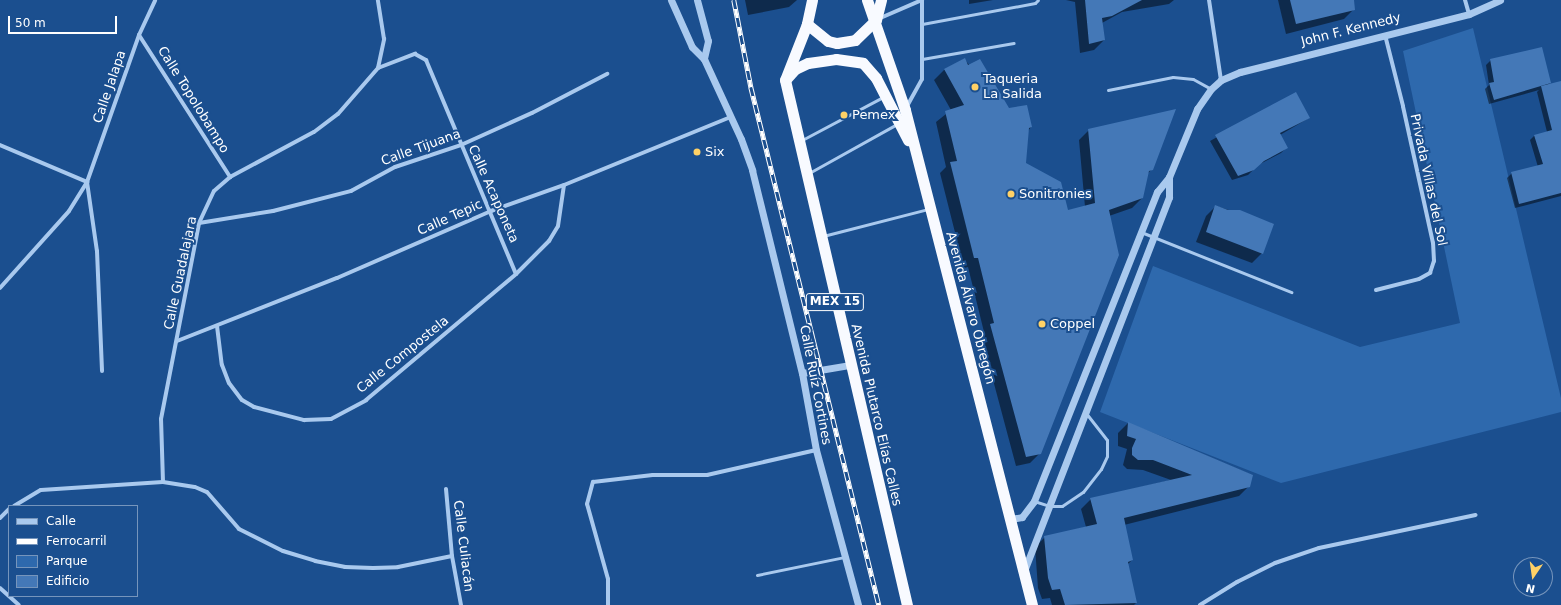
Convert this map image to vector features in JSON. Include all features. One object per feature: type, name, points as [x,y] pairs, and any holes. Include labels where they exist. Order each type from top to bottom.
[{"type":"highway","points":[[785,80],[807,24],[812,0]]},
{"type":"highway","name":"Avenida Álvaro Obregón","points":[[867,0],[876,20],[905,110],[1032,605]]},
{"type":"highway","points":[[807,24],[828,41],[847,43],[862,36],[876,20],[881,0]]},
{"type":"highway","points":[[785,80],[795,69],[808,63],[836,59],[855,60],[870,69],[916,156]]},
{"type":"highway","name":"Avenida Plutarco Elías Calles","points":[[785,80],[820,237],[907,605]]},
{"type":"street","name":"Calle Jalapa","points":[[0,288],[65,216],[87,182],[139,35],[155,0]]},
{"type":"street","name":"Calle Guadalajara","points":[[163,482],[161,419],[199,223],[214,191],[230,177],[314,132],[338,114],[378,68],[384,39],[378,0]]},
{"type":"street","name":"Calle Ruíz Cortines","points":[[671,0],[692,47],[704,59],[743,145],[760,200],[802,373],[816,450],[846,556],[858,605]]},
{"type":"street","points":[[697,0],[708,41],[704,59]]},
{"type":"street","points":[[876,20],[922,0],[922,59],[920,86],[905,110]]},
{"type":"street","points":[[1209,0],[1221,80]]},
{"type":"street","points":[[1465,0],[1469,14]]},
{"type":"street","name":"John F. Kennedy","points":[[1169,177],[1197,109],[1211,89],[1221,80],[1254,68],[1469,14],[1500,0]]},
{"type":"street","name":"Calle Topolobampo","points":[[139,35],[230,177]]},
{"type":"street","name":"Privada Villas del Sol","points":[[1376,290],[1419,279],[1430,273],[1434,261],[1433,243],[1384,35]]},
{"type":"street","name":"Calle Acaponeta","points":[[378,68],[415,54],[423,56],[491,211],[516,274]]},
{"type":"street","name":"Calle Tijuana","points":[[199,223],[274,211],[342,194],[406,162],[461,145],[532,113],[608,74]]},
{"type":"street","name":"Calle Tepic","points":[[177,341],[217,326],[491,211],[564,185],[731,116]]},
{"type":"street","points":[[0,145],[87,182],[97,251],[102,371]]},
{"type":"street","points":[[1011,519],[1022,517],[1034,501],[1157,192],[1169,177]]},
{"type":"street","points":[[1024,571],[1169,197],[1169,177]]},
{"type":"street","name":"Calle Compostela","points":[[217,326],[222,365],[229,383],[242,400],[254,407],[304,420],[331,419],[366,400],[516,274],[549,241],[558,226],[564,185]]},
{"type":"street","points":[[802,373],[850,365]]},
{"type":"street","points":[[608,605],[608,579],[587,504],[593,482],[653,475],[707,475],[816,450]]},
{"type":"street","points":[[16,505],[41,490],[163,482],[188,485],[207,492],[239,529],[284,551],[314,561],[345,567],[373,568],[398,567],[452,556]]},
{"type":"street","name":"Calle Culiacán","points":[[446,489],[452,556],[461,605]]},
{"type":"street","points":[[0,518],[8,510]]},
{"type":"street","points":[[1200,605],[1237,582],[1275,564],[1319,548],[1476,515]]},
{"type":"street","points":[[0,588],[8,595]]},
{"type":"street","points":[[10,597],[19,605]]},
{"type":"lane","points":[[922,24],[1034,3],[1038,0]]},
{"type":"lane","points":[[922,59],[1014,43]]},
{"type":"lane","points":[[1108,90],[1173,77],[1193,79],[1211,89]]},
{"type":"lane","points":[[798,142],[885,96]]},
{"type":"lane","points":[[806,175],[899,123]]},
{"type":"lane","points":[[820,237],[930,209]]},
{"type":"lane","points":[[1141,232],[1291,292]]},
{"type":"lane","points":[[1034,501],[1049,506],[1062,506],[1083,492],[1101,469],[1107,456],[1107,440],[1104,433],[1086,412]]},
{"type":"lane","points":[[757,575],[846,556]]},
{"type":"green space","points":[[1473,28],[1561,398],[1561,412],[1281,483],[1100,412],[1153,266],[1360,347],[1460,323],[1403,51]]},
{"type":"building","points":[[1085,0],[1142,0],[1112,16],[1102,18],[1105,40],[1089,44]]},
{"type":"building","points":[[1290,0],[1354,0],[1355,10],[1296,24]]},
{"type":"building","points":[[1542,47],[1551,83],[1494,100],[1489,83],[1494,82],[1490,59]]},
{"type":"building","points":[[965,58],[968,65],[980,59],[1009,108],[1027,105],[1032,127],[1029,128],[1026,163],[1061,182],[1068,210],[1095,203],[1088,129],[1176,109],[1153,170],[1149,171],[1143,198],[1109,210],[1119,255],[1041,454],[1026,457],[990,324],[994,323],[978,258],[974,258],[950,162],[957,161],[945,111],[964,105],[944,69]]},
{"type":"building","points":[[1561,81],[1561,193],[1519,204],[1511,172],[1543,164],[1534,135],[1552,130],[1541,86]]},
{"type":"building","points":[[1296,92],[1310,118],[1280,133],[1288,148],[1264,161],[1254,170],[1238,176],[1215,135]]},
{"type":"building","points":[[1215,205],[1228,210],[1240,210],[1274,224],[1263,254],[1206,232]]},
{"type":"building","points":[[1128,422],[1253,475],[1250,487],[1124,518],[1133,560],[1128,562],[1137,603],[1065,605],[1060,589],[1052,590],[1048,578],[1044,536],[1097,524],[1090,498],[1192,475],[1153,460],[1138,460],[1132,455],[1132,448],[1136,439],[1127,436]]},
{"type":"railway","points":[[734,0],[751,87],[879,605]]},
{"type":"place","name":"Taqueria La Salida","points":[[975,87]]},
{"type":"place","name":"Pemex","points":[[844,115]]},
{"type":"place","name":"Six","points":[[697,152]]},
{"type":"place","name":"Sonitronies","points":[[1011,194]]},
{"type":"place","name":"Coppel","points":[[1042,324]]}]
